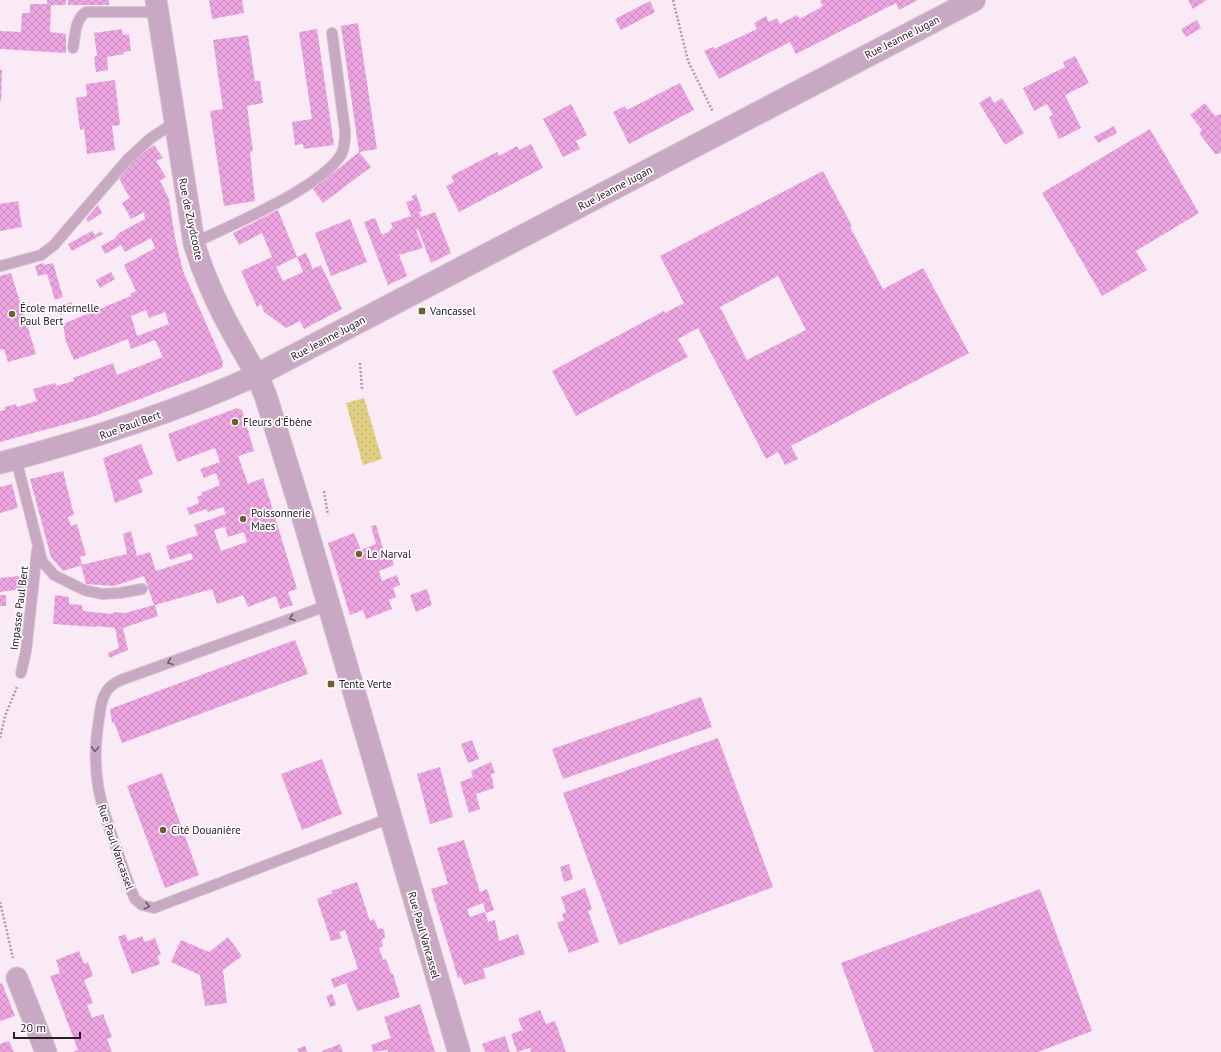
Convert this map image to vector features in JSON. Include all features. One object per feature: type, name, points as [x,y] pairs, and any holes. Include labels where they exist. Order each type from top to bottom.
[{"type":"street","name":"Rue Jeanne Jugan","points":[[257,375],[974,0]]},
{"type":"street","name":"Rue de Zuydcoote","points":[[157,6],[194,243],[201,266],[226,322],[257,375]]},
{"type":"street","name":"Rue Paul Bert","points":[[8,461],[95,437],[229,388],[257,375]]},
{"type":"street","name":"Rue Paul Vancassel","points":[[257,375],[270,411],[329,605],[459,1052]]},
{"type":"street","points":[[17,978],[46,1052]]},
{"type":"lane","points":[[73,48],[78,23],[82,14],[86,12],[157,6]]},
{"type":"lane","points":[[194,243],[282,200],[332,165],[341,154],[344,147],[346,131],[332,33]]},
{"type":"lane","points":[[1,266],[41,255],[54,245],[128,159],[151,138],[174,122]]},
{"type":"lane","name":"Impasse Paul Bert","points":[[8,461],[38,545],[42,561],[54,575],[84,590],[111,594],[142,589]]},
{"type":"lane","name":"Impasse Paul Bert","points":[[21,673],[27,646],[38,545]]},
{"type":"lane","name":"Rue Paul Vancassel","points":[[329,605],[121,680],[111,686],[102,699],[95,740],[95,773],[102,809],[135,899],[142,906],[154,908],[390,818]]},
{"type":"path","points":[[673,0],[688,60],[723,131]]},
{"type":"path","points":[[360,362],[362,389]]},
{"type":"path","points":[[324,491],[328,515]]},
{"type":"path","points":[[0,738],[5,716],[21,673]]},
{"type":"path","points":[[0,902],[17,978]]},
{"type":"shaded area","points":[[364,398],[382,459],[363,465],[346,403]]},
{"type":"building","points":[[47,0],[66,0],[66,5],[51,5],[50,32],[66,34],[66,53],[0,49],[0,31],[21,32],[22,13],[30,13],[30,4],[47,4]]},
{"type":"building","points":[[68,0],[109,0],[109,5],[68,5]]},
{"type":"building","points":[[209,0],[242,0],[244,13],[212,19]]},
{"type":"building","points":[[918,0],[899,10],[896,3],[796,54],[790,42],[719,79],[704,51],[713,47],[714,49],[757,29],[754,23],[766,16],[769,22],[777,18],[780,24],[797,15],[800,19],[823,6],[820,1]]},
{"type":"building","points":[[1188,0],[1207,0],[1193,9]]},
{"type":"building","points":[[650,1],[655,12],[621,30],[615,19]]},
{"type":"building","points":[[1197,20],[1201,28],[1186,37],[1181,29]]},
{"type":"building","points":[[358,23],[377,149],[359,152],[341,26]]},
{"type":"building","points":[[122,29],[123,35],[129,34],[131,51],[123,52],[124,54],[107,57],[108,70],[96,72],[94,57],[97,56],[94,33]]},
{"type":"building","points":[[317,29],[334,145],[304,149],[303,144],[295,145],[292,122],[312,119],[299,32]]},
{"type":"building","points":[[248,35],[255,81],[260,81],[263,103],[247,106],[253,151],[250,152],[255,201],[224,206],[210,111],[223,109],[213,40]]},
{"type":"building","points":[[1075,56],[1089,83],[1065,95],[1081,128],[1059,139],[1049,117],[1053,115],[1047,104],[1034,111],[1023,88],[1065,67],[1063,62]]},
{"type":"building","points":[[0,70],[2,70],[1,101],[0,101]]},
{"type":"building","points":[[115,80],[120,125],[112,126],[115,150],[87,154],[84,129],[80,130],[76,98],[87,96],[86,84]]},
{"type":"building","points":[[680,83],[694,110],[629,144],[613,112],[625,106],[627,110]]},
{"type":"building","points":[[990,96],[994,103],[1002,98],[1024,133],[1005,145],[979,103]]},
{"type":"building","points":[[1205,103],[1215,116],[1221,114],[1221,152],[1219,154],[1215,154],[1199,133],[1202,130],[1190,115]]},
{"type":"building","points":[[571,104],[587,135],[576,141],[580,149],[563,157],[543,119]]},
{"type":"building","points":[[1114,126],[1117,133],[1098,143],[1094,137]]},
{"type":"building","points":[[1150,129],[1199,213],[1136,251],[1147,270],[1102,296],[1042,193]]},
{"type":"building","points":[[531,144],[543,168],[459,212],[446,186],[454,182],[451,176],[497,152],[499,156],[517,146],[519,150]]},
{"type":"building","points":[[154,145],[163,158],[156,161],[166,177],[160,181],[169,199],[175,238],[183,271],[223,362],[222,368],[92,417],[0,442],[0,411],[5,410],[5,407],[16,404],[17,407],[37,401],[33,389],[55,383],[56,386],[74,381],[73,378],[113,363],[117,375],[163,357],[155,340],[131,349],[128,339],[74,360],[66,342],[63,324],[131,296],[130,294],[136,291],[124,265],[155,248],[151,238],[125,252],[121,245],[105,254],[101,246],[114,239],[119,233],[145,219],[144,212],[131,219],[122,203],[130,198],[119,179],[135,159]],"holes":[[[146,310],[149,318],[165,312],[169,324],[137,336],[131,316]]]},
{"type":"building","points":[[359,152],[371,167],[323,203],[313,189]]},
{"type":"building","points":[[823,171],[852,226],[850,227],[883,289],[923,268],[969,353],[791,446],[798,459],[785,465],[778,452],[766,459],[698,328],[678,339],[688,357],[576,416],[552,371],[664,311],[665,313],[684,303],[660,256]],"holes":[[[778,276],[806,330],[747,360],[720,307]]]},
{"type":"building","points":[[416,194],[422,211],[419,212],[421,217],[435,212],[451,253],[431,263],[418,229],[416,230],[423,248],[399,255],[407,276],[388,285],[364,222],[375,218],[382,235],[390,231],[390,229],[393,228],[391,223],[411,216],[406,202],[413,200],[412,196]]},
{"type":"building","points":[[18,201],[22,227],[0,231],[0,204]]},
{"type":"building","points":[[98,205],[102,213],[88,222],[86,219]]},
{"type":"building","points":[[278,210],[297,257],[306,253],[313,269],[321,265],[342,309],[304,329],[300,321],[286,328],[264,312],[261,304],[257,307],[241,271],[272,257],[262,233],[239,245],[233,233]],"holes":[[[297,257],[303,272],[283,281],[276,267]]]},
{"type":"building","points":[[350,219],[367,262],[331,276],[315,233]]},
{"type":"building","points":[[92,231],[95,235],[101,231],[103,234],[72,251],[68,244]]},
{"type":"building","points":[[43,263],[44,265],[53,263],[63,297],[55,300],[47,274],[38,276],[35,266]]},
{"type":"building","points":[[111,272],[115,279],[100,288],[96,280]]},
{"type":"building","name":"École maternelle Paul Bert","points":[[11,273],[36,354],[8,362],[4,349],[0,350],[0,276]]},
{"type":"building","points":[[71,302],[73,309],[60,315],[57,308]]},
{"type":"building","points":[[237,408],[242,410],[254,451],[238,456],[248,484],[263,478],[297,589],[288,592],[293,605],[280,609],[276,596],[248,607],[243,595],[217,604],[212,589],[155,605],[158,616],[123,628],[128,650],[109,658],[108,653],[119,648],[115,628],[53,624],[55,595],[69,597],[69,604],[82,605],[83,611],[113,614],[113,612],[125,613],[154,605],[144,576],[114,586],[86,584],[81,565],[127,554],[123,534],[131,531],[137,556],[150,552],[156,571],[193,559],[191,553],[170,560],[166,546],[198,535],[194,525],[226,514],[223,507],[208,512],[206,509],[189,515],[187,508],[199,503],[197,497],[202,495],[201,493],[220,485],[216,473],[204,478],[200,469],[220,462],[215,448],[177,462],[168,434]],"holes":[[[225,527],[228,537],[244,532],[247,542],[221,551],[214,530]]]},
{"type":"building","points":[[141,444],[153,474],[138,480],[143,492],[115,503],[103,458]]},
{"type":"building","points":[[63,471],[74,515],[68,517],[71,526],[77,524],[86,555],[80,557],[82,565],[63,571],[51,557],[30,479]]},
{"type":"building","points":[[12,484],[18,508],[0,513],[0,487]]},
{"type":"building","points":[[376,525],[386,558],[391,556],[394,565],[379,571],[382,581],[397,575],[400,585],[393,588],[396,597],[389,600],[392,609],[366,619],[363,610],[350,615],[328,543],[354,533],[361,550],[376,544],[371,526]]},
{"type":"building","points":[[28,575],[29,588],[0,592],[0,578]]},
{"type":"building","points":[[427,589],[432,605],[416,612],[410,595]]},
{"type":"building","points":[[0,595],[6,595],[6,606],[0,606]]},
{"type":"building","points":[[295,640],[308,674],[122,743],[114,722],[112,723],[110,709]]},
{"type":"building","points":[[701,697],[712,727],[563,779],[552,749]]},
{"type":"building","points":[[718,738],[773,887],[619,945],[563,793]]},
{"type":"building","points":[[472,740],[479,759],[468,763],[461,744]]},
{"type":"building","points":[[322,759],[342,814],[302,830],[281,774]]},
{"type":"building","points":[[491,762],[495,773],[491,774],[494,788],[476,794],[480,809],[469,813],[460,782],[473,777],[471,771]]},
{"type":"building","points":[[440,767],[453,817],[430,824],[417,774]]},
{"type":"building","name":"Cité Douanière","points":[[162,773],[199,875],[165,888],[127,786]]},
{"type":"building","points":[[464,840],[480,892],[487,889],[494,910],[486,913],[483,903],[467,909],[470,917],[485,912],[488,922],[495,920],[499,941],[518,934],[525,954],[483,969],[486,978],[464,985],[461,977],[458,978],[431,889],[448,884],[437,848]]},
{"type":"building","points":[[569,864],[573,879],[564,882],[560,867]]},
{"type":"building","points":[[357,882],[370,921],[374,919],[378,929],[382,928],[384,930],[385,938],[381,940],[383,946],[379,948],[383,960],[386,959],[391,973],[393,974],[400,997],[357,1011],[346,983],[334,988],[331,979],[358,969],[345,930],[339,932],[342,938],[331,941],[317,899],[333,893],[331,891]]},
{"type":"building","points":[[585,888],[592,909],[588,911],[599,942],[569,953],[557,923],[564,920],[562,914],[566,912],[561,897]]},
{"type":"building","points":[[1040,889],[1092,1031],[1038,1052],[874,1052],[841,963]]},
{"type":"building","points":[[125,934],[128,941],[142,936],[145,942],[155,938],[161,955],[157,956],[160,964],[132,974],[118,937]]},
{"type":"building","points":[[228,937],[242,956],[223,970],[227,1003],[205,1006],[200,975],[171,962],[181,940],[209,952]]},
{"type":"building","points":[[79,951],[84,964],[88,962],[93,976],[84,980],[93,1003],[87,1005],[92,1018],[103,1014],[112,1037],[107,1039],[112,1052],[73,1052],[78,1050],[50,976],[60,973],[56,960]]},
{"type":"building","points":[[2,983],[15,1016],[0,1021],[0,984]]},
{"type":"building","points":[[332,994],[336,1005],[330,1007],[326,996]]},
{"type":"building","points":[[420,1004],[435,1052],[388,1052],[387,1050],[373,1052],[371,1045],[391,1038],[384,1017]]},
{"type":"building","points":[[540,1010],[546,1024],[555,1021],[566,1052],[531,1052],[530,1048],[517,1052],[511,1034],[523,1030],[518,1019]]},
{"type":"building","points":[[505,1036],[510,1052],[485,1052],[482,1044]]},
{"type":"building","points":[[9,1041],[14,1052],[0,1052],[0,1044]]},
{"type":"building","points":[[340,1044],[343,1052],[322,1051]]},
{"type":"building","points":[[305,1046],[307,1052],[299,1052],[297,1049]]},
{"type":"place","name":"Vancassel","points":[[422,311]]},
{"type":"place","name":"École maternelle Paul Bert","points":[[12,314]]},
{"type":"place","name":"Fleurs d'Ébène","points":[[235,422]]},
{"type":"place","name":"Poissonnerie Maes","points":[[243,519]]},
{"type":"place","name":"Le Narval","points":[[359,554]]},
{"type":"place","name":"Tente Verte","points":[[331,684]]},
{"type":"place","name":"Cité Douanière","points":[[163,830]]}]
